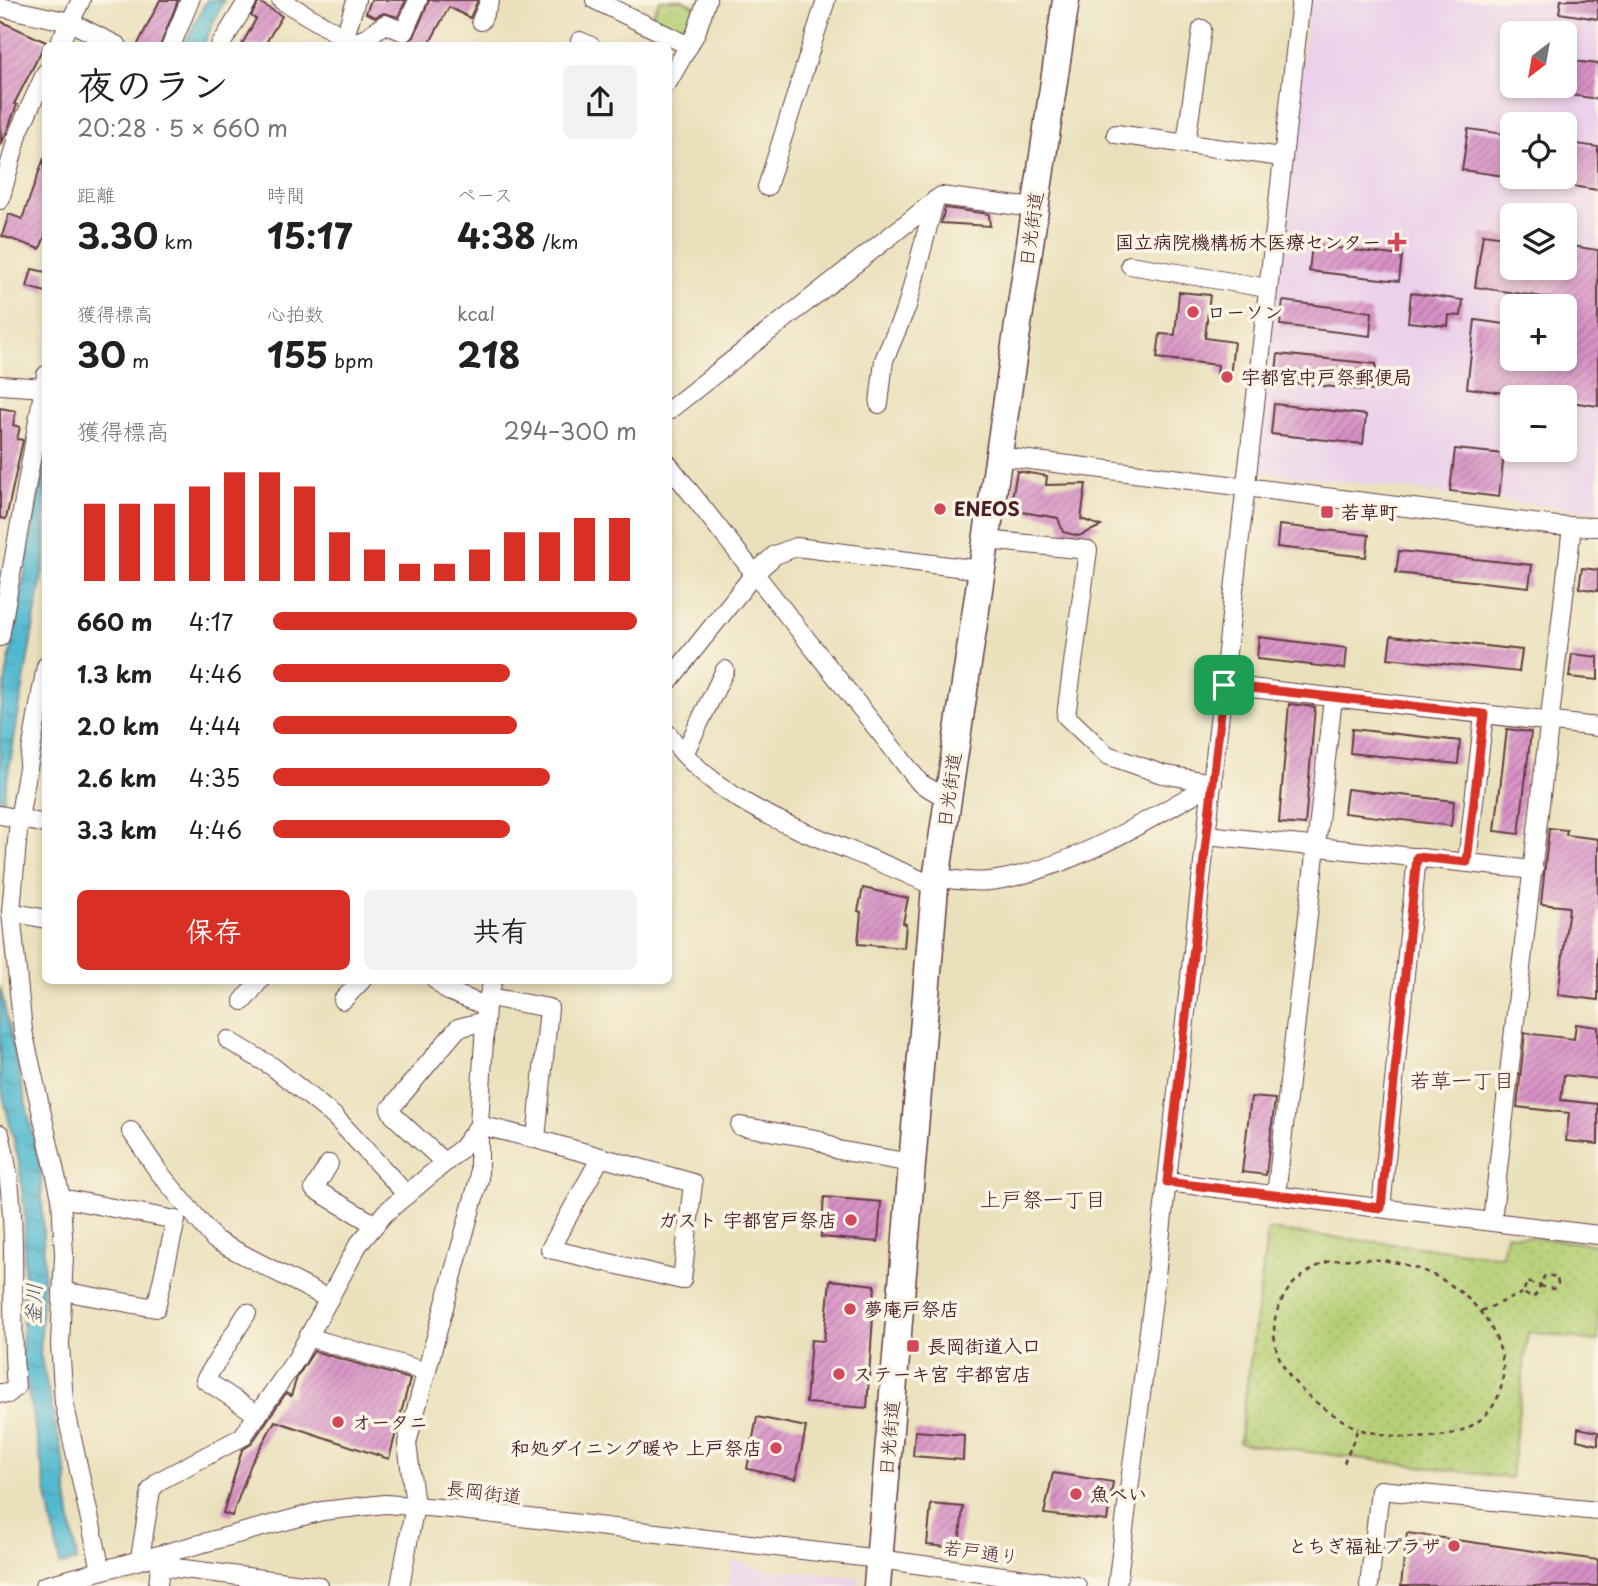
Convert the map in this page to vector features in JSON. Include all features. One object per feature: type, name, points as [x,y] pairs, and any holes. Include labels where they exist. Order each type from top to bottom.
[{"type":"highway","name":"日光街道","points":[[877,1586],[935,882],[1066,0]]},
{"type":"street","points":[[60,42],[80,0]]},
{"type":"street","points":[[173,42],[190,0]]},
{"type":"street","points":[[222,42],[248,0]]},
{"type":"street","points":[[281,0],[343,42]]},
{"type":"street","points":[[344,42],[356,0]]},
{"type":"street","points":[[349,42],[364,39],[385,24],[404,32],[418,0]]},
{"type":"street","points":[[481,21],[490,0]]},
{"type":"street","points":[[672,75],[689,46],[707,0]]},
{"type":"street","points":[[767,187],[826,0]]},
{"type":"street","points":[[1117,1586],[1167,1182],[1281,157],[1301,0]]},
{"type":"street","points":[[605,2],[689,46]]},
{"type":"street","points":[[0,7],[70,22],[110,42]]},
{"type":"street","points":[[1186,143],[1202,29]]},
{"type":"street","points":[[0,200],[19,131],[42,81]]},
{"type":"street","points":[[1116,134],[1281,157]]},
{"type":"street","points":[[672,408],[941,196],[1034,208]]},
{"type":"street","points":[[879,404],[884,360],[907,306],[936,200]]},
{"type":"street","points":[[1130,265],[1267,288]]},
{"type":"street","points":[[0,385],[42,384]]},
{"type":"street","points":[[0,637],[42,396]]},
{"type":"street","points":[[998,456],[1598,527]]},
{"type":"street","points":[[672,469],[920,783],[947,799]]},
{"type":"street","points":[[1492,1222],[1552,722],[1572,526]]},
{"type":"street","points":[[986,540],[1087,550],[1066,716],[1107,755],[1162,774],[1213,783]]},
{"type":"street","points":[[672,677],[755,573],[775,555],[796,547],[981,570]]},
{"type":"street","points":[[684,754],[725,670]]},
{"type":"street","points":[[1224,685],[1598,727]]},
{"type":"street","points":[[1276,1195],[1333,698]]},
{"type":"street","points":[[42,712],[40,735],[11,817],[11,912],[23,1031],[61,1198],[60,1345],[64,1402],[96,1572]]},
{"type":"street","points":[[1467,862],[1484,714]]},
{"type":"street","points":[[672,739],[697,768],[727,791],[770,816],[935,882],[989,881],[1036,870],[1119,836],[1213,783]]},
{"type":"street","points":[[11,817],[42,823]]},
{"type":"street","points":[[1207,835],[1534,870]]},
{"type":"street","points":[[1381,1208],[1417,857]]},
{"type":"street","points":[[11,912],[42,918]]},
{"type":"street","points":[[243,1001],[257,984]]},
{"type":"street","points":[[343,999],[358,984]]},
{"type":"street","points":[[440,984],[448,991],[488,1001],[549,1008],[536,1139]]},
{"type":"street","points":[[400,1586],[415,1505],[407,1443],[479,1179],[479,1125],[488,1001]]},
{"type":"street","points":[[445,1163],[394,1116],[390,1109],[458,1028],[488,1001]]},
{"type":"street","points":[[228,1040],[273,1067],[335,1117],[407,1195]]},
{"type":"street","points":[[479,1125],[536,1139],[693,1182],[682,1280],[550,1249],[601,1157]]},
{"type":"street","points":[[140,1558],[151,1490],[159,1481],[243,1437],[308,1337],[358,1245],[374,1224],[462,1148],[479,1125]]},
{"type":"street","points":[[740,1126],[816,1139],[838,1150],[911,1163]]},
{"type":"street","points":[[131,1131],[158,1171],[215,1240],[329,1298]]},
{"type":"street","points":[[0,1134],[14,1215],[7,1300],[16,1387],[8,1394],[0,1393]]},
{"type":"street","points":[[329,1164],[314,1189],[374,1224]]},
{"type":"street","points":[[1167,1182],[1598,1235]]},
{"type":"street","points":[[61,1198],[176,1220],[156,1308],[62,1291]]},
{"type":"street","points":[[247,1313],[205,1380],[258,1415]]},
{"type":"street","points":[[308,1337],[426,1372]]},
{"type":"street","points":[[1369,1586],[1380,1490],[1598,1511]]},
{"type":"street","name":"長岡街道","points":[[49,1585],[140,1558],[161,1560],[322,1511],[385,1504],[415,1505],[879,1559]]},
{"type":"street","name":"若戸通り","points":[[879,1559],[1077,1586]]},
{"type":"street","points":[[158,1586],[161,1560],[319,1586]]},
{"type":"path","points":[[1367,1258],[1405,1264],[1432,1274],[1461,1292],[1481,1311],[1500,1344],[1505,1364],[1500,1394],[1487,1414],[1469,1429],[1444,1436],[1414,1438],[1358,1429],[1327,1412],[1302,1392],[1279,1356],[1273,1336],[1276,1313],[1287,1290],[1305,1273],[1332,1260],[1367,1258]]},
{"type":"path","points":[[1481,1311],[1523,1293],[1527,1282],[1540,1286],[1553,1289],[1558,1284],[1557,1277],[1545,1275],[1540,1286],[1532,1298],[1523,1293]]},
{"type":"path","points":[[1344,1463],[1358,1429]]},
{"type":"shaded area","name":"国立病院機構栃木医療センター","points":[[1310,0],[1598,0],[1598,512],[1256,471]]},
{"type":"shaded area","points":[[732,1560],[763,1569],[859,1577],[859,1586],[727,1586]]},
{"type":"green space","points":[[660,0],[683,0],[696,7],[689,23],[680,30],[652,15]]},
{"type":"green space","points":[[1268,1230],[1502,1256],[1506,1234],[1598,1245],[1598,1341],[1528,1332],[1511,1478],[1239,1443]]},
{"type":"water","points":[[207,0],[224,0],[204,42],[186,42]]},
{"type":"water","points":[[42,477],[42,576],[3,804],[0,803],[0,711]]},
{"type":"water","name":"釜川","points":[[0,987],[41,1172],[44,1263],[40,1354],[67,1476],[67,1496],[77,1561],[60,1565],[22,1358],[25,1216],[19,1162],[0,1083]]},
{"type":"building","points":[[160,0],[178,0],[162,42],[139,42]]},
{"type":"building","points":[[371,0],[406,0],[398,17],[384,13],[375,17],[366,13]]},
{"type":"building","points":[[429,0],[478,0],[470,18],[449,7],[430,42],[407,42],[414,37]]},
{"type":"building","points":[[1561,0],[1598,0],[1598,19],[1559,13]]},
{"type":"building","points":[[259,2],[282,16],[266,42],[243,42],[256,19],[251,16]]},
{"type":"building","points":[[0,21],[46,42],[42,42],[42,50],[14,104],[17,105],[1,146]]},
{"type":"building","points":[[1577,62],[1598,64],[1598,99],[1577,96]]},
{"type":"building","points":[[1468,129],[1500,133],[1500,175],[1462,170]]},
{"type":"building","points":[[1577,144],[1598,147],[1598,190],[1577,187]]},
{"type":"building","points":[[42,164],[40,249],[2,236],[9,214],[22,219]]},
{"type":"building","points":[[945,208],[989,214],[990,226],[941,223]]},
{"type":"building","points":[[1483,234],[1500,236],[1500,280],[1577,280],[1577,247],[1598,250],[1598,406],[1577,403],[1577,385],[1500,385],[1500,392],[1467,388],[1475,320],[1500,323],[1500,371],[1577,371],[1577,294],[1522,294],[1475,287]]},
{"type":"building","points":[[1312,245],[1402,256],[1399,281],[1309,271]]},
{"type":"building","points":[[32,269],[42,271],[42,291],[27,287]]},
{"type":"building","points":[[1179,292],[1210,295],[1205,338],[1234,342],[1230,376],[1217,375],[1218,365],[1157,358],[1160,334],[1175,335]]},
{"type":"building","points":[[1411,293],[1463,300],[1461,316],[1449,315],[1448,326],[1408,322]]},
{"type":"building","points":[[1283,301],[1372,312],[1370,336],[1280,325]]},
{"type":"building","points":[[1278,354],[1376,364],[1373,391],[1275,381]]},
{"type":"building","points":[[1274,404],[1366,415],[1363,444],[1271,434]]},
{"type":"building","points":[[0,408],[16,411],[13,425],[20,427],[17,439],[23,440],[6,519],[0,518]]},
{"type":"building","points":[[1455,449],[1500,454],[1500,462],[1503,462],[1499,497],[1450,491]]},
{"type":"building","points":[[1017,471],[1047,476],[1046,485],[1086,484],[1081,519],[1101,526],[1079,536],[1063,532],[1058,518],[1010,510]]},
{"type":"building","points":[[1279,525],[1369,535],[1366,557],[1277,547]]},
{"type":"building","points":[[1399,551],[1532,565],[1529,587],[1396,573]]},
{"type":"building","points":[[1582,568],[1598,570],[1598,591],[1579,588]]},
{"type":"building","points":[[1391,636],[1522,650],[1519,672],[1388,658]]},
{"type":"building","points":[[1259,637],[1347,648],[1345,669],[1257,659]]},
{"type":"building","points":[[1572,654],[1598,657],[1598,680],[1569,677]]},
{"type":"building","points":[[1289,704],[1315,707],[1305,825],[1279,823]]},
{"type":"building","points":[[1352,729],[1460,741],[1458,764],[1350,753]]},
{"type":"building","points":[[1507,729],[1531,732],[1519,834],[1495,831]]},
{"type":"building","points":[[1347,789],[1454,801],[1451,826],[1344,813]]},
{"type":"building","points":[[1549,828],[1567,830],[1566,835],[1598,839],[1598,1000],[1558,995],[1569,907],[1541,904]]},
{"type":"building","points":[[863,888],[908,898],[903,923],[906,924],[904,948],[858,944],[861,912],[858,911]]},
{"type":"building","points":[[1576,1024],[1598,1027],[1598,1079],[1564,1075],[1561,1100],[1598,1104],[1598,1144],[1566,1141],[1569,1113],[1517,1107],[1525,1033],[1574,1039]]},
{"type":"building","points":[[1251,1097],[1275,1099],[1266,1175],[1242,1172]]},
{"type":"building","name":"ガスト 宇都宮戸祭店","points":[[824,1197],[881,1202],[878,1242],[821,1237]]},
{"type":"building","points":[[830,1280],[875,1285],[867,1408],[806,1403],[811,1340],[824,1341]]},
{"type":"building","name":"オータニ","points":[[314,1351],[410,1379],[389,1459],[275,1421],[251,1464],[232,1516],[223,1513],[242,1450],[251,1444],[286,1393],[291,1396],[297,1377]]},
{"type":"building","name":"和処ダイニング暖や 上戸祭店","points":[[757,1417],[806,1427],[796,1479],[747,1469]]},
{"type":"building","points":[[1578,1428],[1598,1432],[1598,1445],[1577,1440]]},
{"type":"building","points":[[915,1431],[964,1435],[963,1460],[913,1456]]},
{"type":"building","points":[[1053,1473],[1113,1482],[1107,1521],[1044,1514]]},
{"type":"building","points":[[931,1504],[963,1507],[959,1548],[927,1545]]},
{"type":"building","name":"とちぎ福祉プラザ","points":[[1407,1533],[1598,1560],[1598,1586],[1401,1586]]},
{"type":"place","name":"国立病院機構栃木医療センター","points":[[1397,242]]},
{"type":"place","name":"ローソン","points":[[1193,312]]},
{"type":"place","name":"宇都宮中戸祭郵便局","points":[[1227,377]]},
{"type":"place","name":"ENEOS","points":[[940,509]]},
{"type":"place","name":"若草町","points":[[1327,512]]},
{"type":"place","name":"ガスト 宇都宮戸祭店","points":[[851,1220]]},
{"type":"place","name":"夢庵戸祭店","points":[[850,1309]]},
{"type":"place","name":"長岡街道入口","points":[[913,1346]]},
{"type":"place","name":"ステーキ宮 宇都宮店","points":[[839,1374]]},
{"type":"place","name":"オータニ","points":[[338,1422]]},
{"type":"place","name":"和処ダイニング暖や 上戸祭店","points":[[776,1448]]},
{"type":"place","name":"魚べい","points":[[1076,1494]]},
{"type":"place","name":"とちぎ福祉プラザ","points":[[1454,1546]]},
{"type":"district","name":"若草一丁目","points":[[1462,1081]]},
{"type":"district","name":"上戸祭一丁目","points":[[1043,1200]]},
{"type":"route","points":[[1224,685],[1484,714],[1467,862],[1417,857],[1381,1208],[1167,1182],[1224,685]]}]
